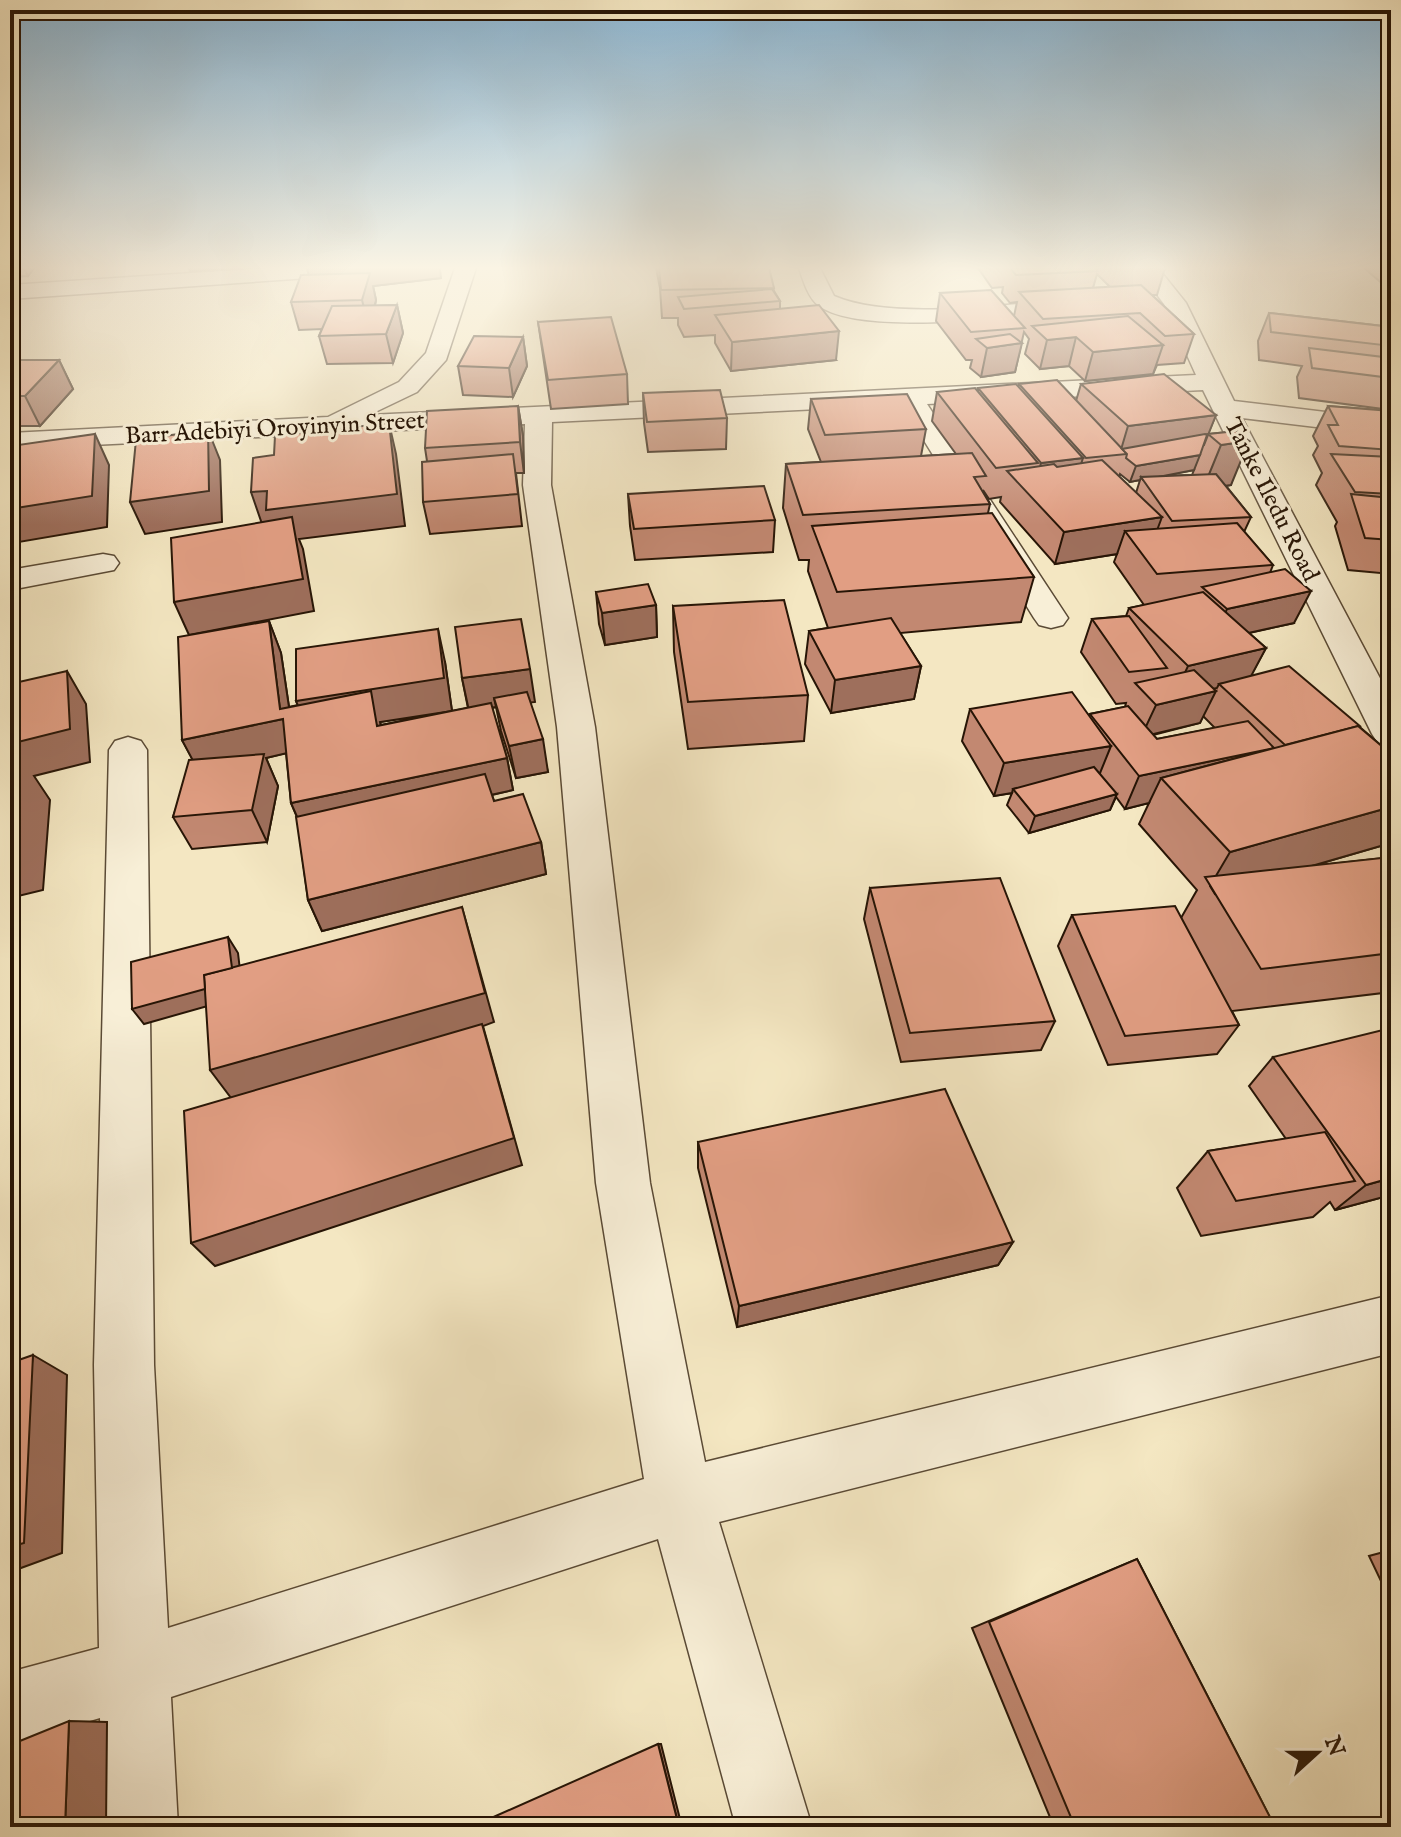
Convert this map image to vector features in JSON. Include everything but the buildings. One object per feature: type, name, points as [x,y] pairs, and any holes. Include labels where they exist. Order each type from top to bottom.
[{"type":"street","points":[[322,428],[408,387],[437,354]]},
{"type":"street","name":"Tanke Iledu Road","points":[[1199,354],[1391,734]]},
{"type":"street","name":"Barr Adebiyi Oroyinyin Street","points":[[10,441],[322,428],[909,396],[1218,395],[1391,428]]},
{"type":"street","points":[[909,396],[1051,618]]},
{"type":"street","points":[[539,416],[537,485],[576,727],[623,1183],[680,1500],[774,1827]]},
{"type":"street","points":[[10,580],[103,563]]},
{"type":"street","points":[[1350,654],[1391,659]]},
{"type":"street","points":[[128,750],[124,1365],[140,1827]]},
{"type":"street","points":[[10,1708],[135,1673],[680,1500],[1391,1324]]}]
